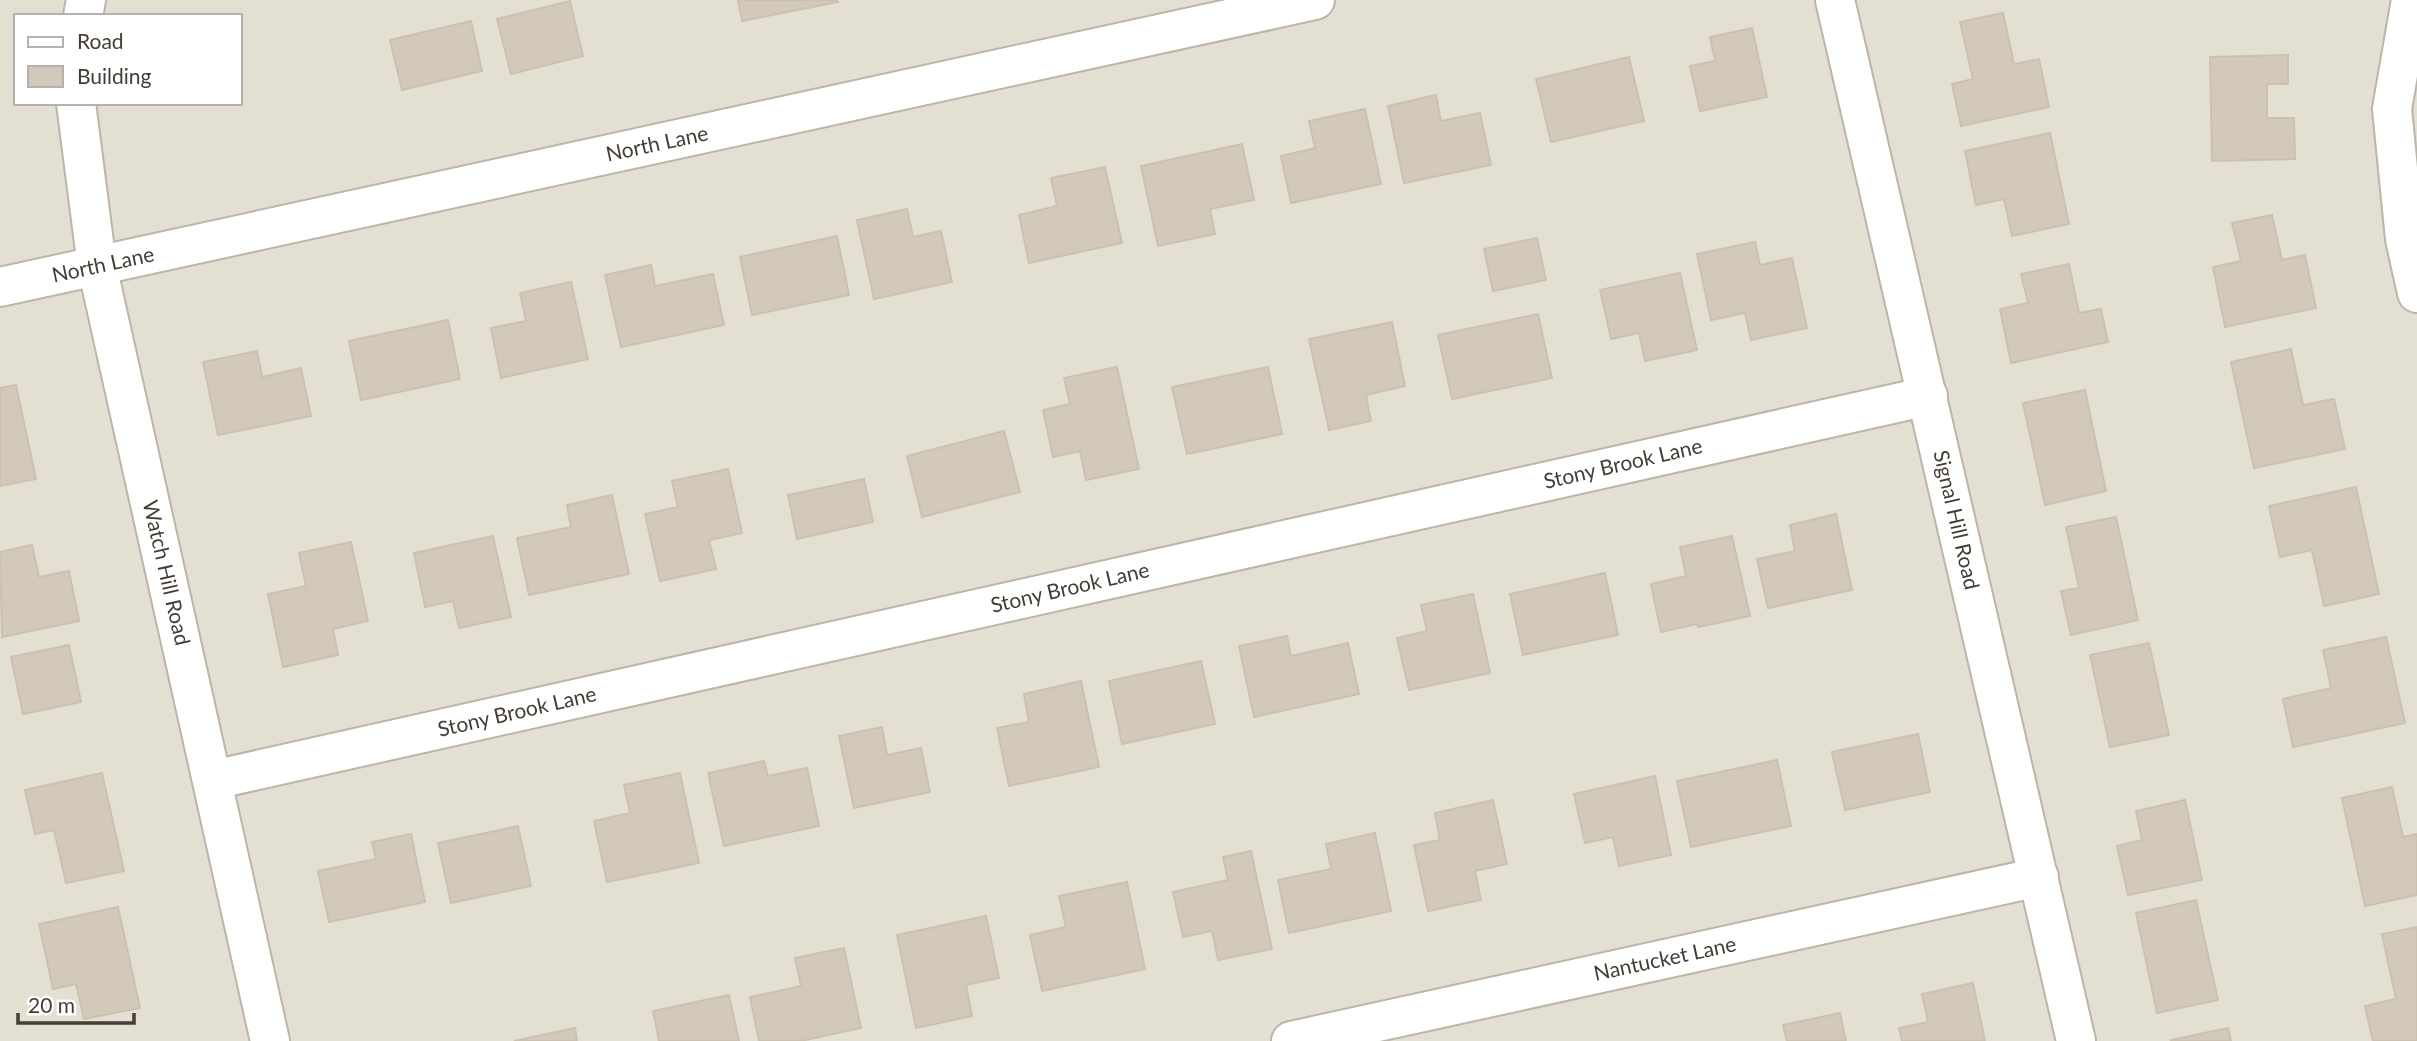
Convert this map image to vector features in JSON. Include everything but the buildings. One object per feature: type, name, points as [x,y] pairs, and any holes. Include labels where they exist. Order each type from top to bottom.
[{"type":"street","name":"North Lane","points":[[0,287],[1315,0]]},
{"type":"street","name":"Signal Hill Road","points":[[1835,0],[2076,1041]]},
{"type":"street","points":[[2411,0],[2392,109],[2405,239],[2417,293]]},
{"type":"street","name":"Watch Hill Road","points":[[76,105],[97,266],[270,1041]]},
{"type":"street","name":"Stony Brook Lane","points":[[213,780],[1928,396]]},
{"type":"street","name":"Nantucket Lane","points":[[1291,1041],[2039,877]]},
{"type":"shaded area","points":[[0,0],[2417,0],[2417,1041],[0,1041]]}]
